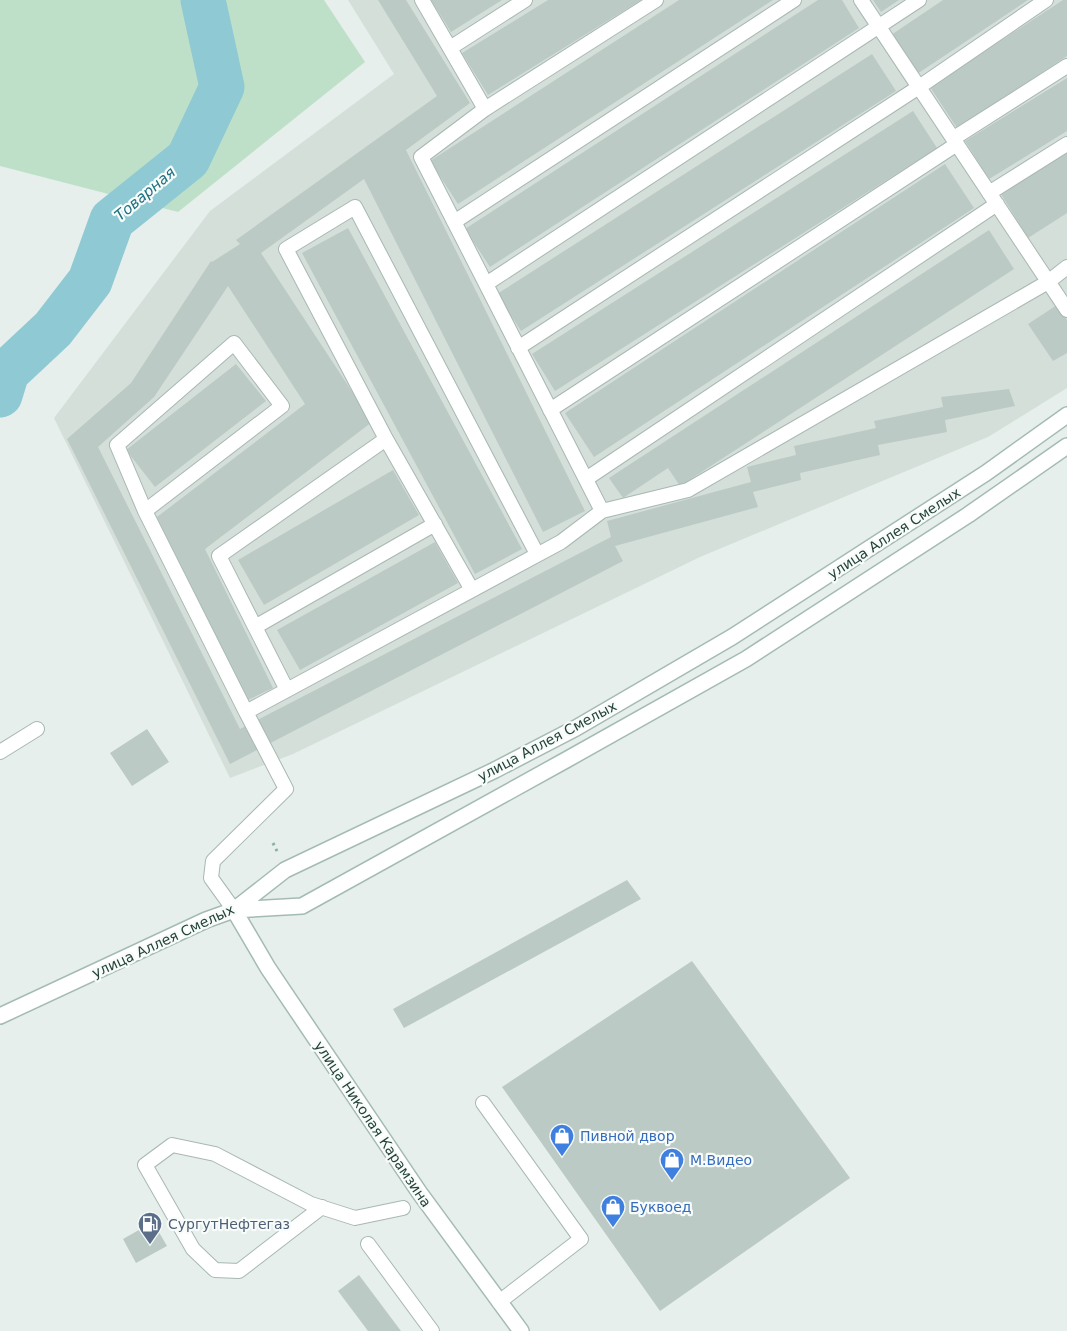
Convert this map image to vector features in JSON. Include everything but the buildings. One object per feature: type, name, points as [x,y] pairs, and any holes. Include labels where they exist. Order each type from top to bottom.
[{"type":"main road","name":"улица Аллея Смелых","points":[[0,1016],[206,920],[234,910],[285,870],[495,770],[576,728],[732,636],[961,489],[1067,415]]},
{"type":"main road","points":[[234,910],[302,906],[566,760],[746,659],[968,515],[1067,446]]},
{"type":"main road","name":"улица Николая Карамзина","points":[[234,910],[268,968],[414,1184],[521,1331]]},
{"type":"lane","points":[[422,0],[485,110]]},
{"type":"lane","points":[[450,48],[525,0]]},
{"type":"lane","points":[[602,511],[421,157],[485,110],[656,0]]},
{"type":"lane","points":[[454,222],[794,0]]},
{"type":"lane","points":[[861,0],[1067,310]]},
{"type":"lane","points":[[486,284],[918,0]]},
{"type":"lane","points":[[518,348],[919,87],[1046,0]]},
{"type":"lane","points":[[550,410],[1067,66]]},
{"type":"lane","points":[[586,479],[993,198],[1067,144]]},
{"type":"lane","points":[[472,590],[386,439],[286,249],[354,207],[537,554]]},
{"type":"lane","points":[[246,712],[561,542],[602,511],[688,490],[1048,282],[1067,267]]},
{"type":"lane","points":[[145,511],[282,406],[234,343],[116,445],[145,511],[286,789],[213,861],[211,878],[234,910]]},
{"type":"lane","points":[[287,690],[219,556],[386,439]]},
{"type":"lane","points":[[255,627],[435,524]]},
{"type":"lane","points":[[0,752],[37,729]]},
{"type":"lane","points":[[483,1103],[581,1239],[500,1302]]},
{"type":"lane","points":[[322,1207],[239,1271],[215,1270],[193,1249],[145,1165],[172,1145],[216,1154],[311,1204],[322,1207],[355,1218],[403,1208]]},
{"type":"lane","points":[[368,1244],[432,1331]]},
{"type":"shaded area","points":[[348,0],[1067,0],[1067,388],[988,437],[700,557],[293,754],[230,778],[54,418],[210,211],[394,74]]},
{"type":"green space","points":[[0,0],[324,0],[365,62],[178,212],[0,166]]},
{"type":"waterway","name":"Товарная","points":[[0,395],[7,372],[53,329],[90,281],[112,220],[188,159],[222,87],[203,0]]},
{"type":"place","name":"Пивной двор","points":[[562,1157]]},
{"type":"place","name":"M.Видео","points":[[672,1181]]},
{"type":"place","name":"Буквоед","points":[[613,1228]]},
{"type":"place","name":"СургутНефтегаз","points":[[150,1245]]}]
